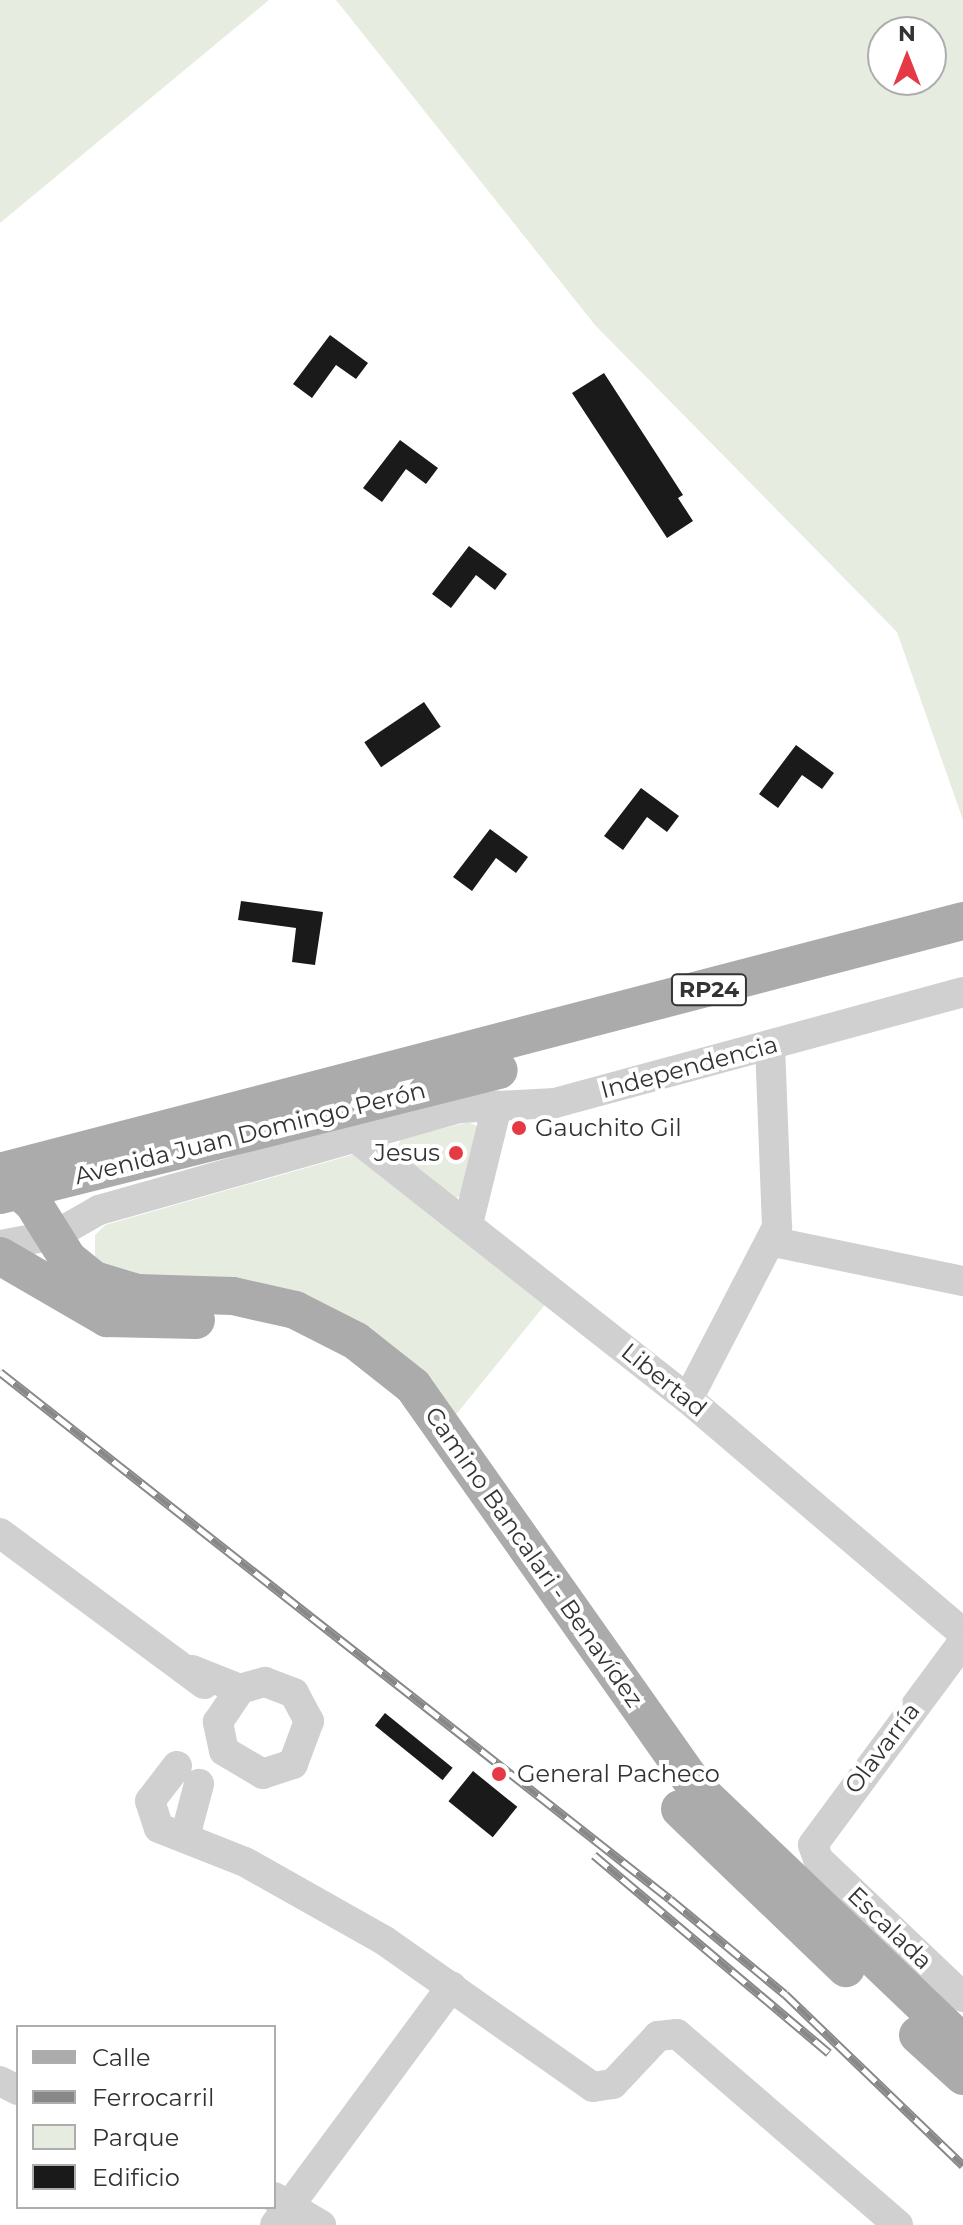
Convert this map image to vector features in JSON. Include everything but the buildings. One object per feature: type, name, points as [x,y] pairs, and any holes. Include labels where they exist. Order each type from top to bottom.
[{"type":"main road","points":[[0,1149],[129,1124],[963,900]]},
{"type":"main road","name":"RP24","points":[[0,1173],[455,1059],[963,921]]},
{"type":"main road","name":"RP24","points":[[498,1088],[963,948]]},
{"type":"main road","name":"Avenida Juan Domingo Perón","points":[[0,1195],[498,1088]]},
{"type":"main road","name":"Camino Bancalari - Benavídez","points":[[0,1173],[55,1235],[68,1259],[94,1280],[137,1293],[266,1301],[331,1327],[396,1370],[456,1438],[698,1790],[963,2043]]},
{"type":"main road","name":"Camino Bancalari - Benavídez","points":[[0,1256],[107,1318],[277,1330],[380,1391],[447,1467],[679,1807],[963,2076]]},
{"type":"street","name":"Independencia","points":[[0,1245],[55,1235],[99,1210],[356,1138],[498,1088],[555,1103],[963,992]]},
{"type":"street","points":[[688,1399],[774,1242],[770,1045]]},
{"type":"street","points":[[468,1224],[498,1088]]},
{"type":"street","name":"Libertad","points":[[356,1138],[688,1399],[963,1633]]},
{"type":"street","points":[[774,1242],[963,1281]]},
{"type":"street","points":[[0,1533],[192,1670],[240,1689],[265,1682],[294,1693],[309,1721],[303,1751],[279,1771],[248,1771],[224,1751],[210,1693],[192,1670]]},
{"type":"street","name":"Olavarría","points":[[818,1859],[821,1829],[963,1642]]},
{"type":"street","points":[[218,1722],[240,1689]]},
{"type":"street","points":[[188,1775],[185,1837],[245,1862],[452,1986],[593,2087],[613,2084],[658,2036],[677,2034],[898,2225]]},
{"type":"street","name":"Escalada","points":[[818,1859],[963,1997]]},
{"type":"street","points":[[321,2225],[279,2209],[452,1986]]},
{"type":"green space","points":[[0,0],[269,0],[0,223]]},
{"type":"green space","points":[[336,0],[963,0],[963,820],[897,632],[595,325]]},
{"type":"green space","points":[[468,1122],[479,1127],[462,1195],[454,1199],[394,1154],[401,1139]]},
{"type":"green space","points":[[355,1154],[548,1301],[454,1417],[394,1355],[119,1274],[95,1258],[95,1235],[105,1225]]},
{"type":"railway","points":[[0,1372],[670,1899],[785,1994],[963,2165]]},
{"type":"railway","points":[[594,1855],[829,2053]]},
{"type":"place","name":"Gauchito Gil","points":[[519,1128]]},
{"type":"place","name":"Jesus","points":[[456,1153]]},
{"type":"place","name":"General Pacheco","points":[[499,1774]]}]
